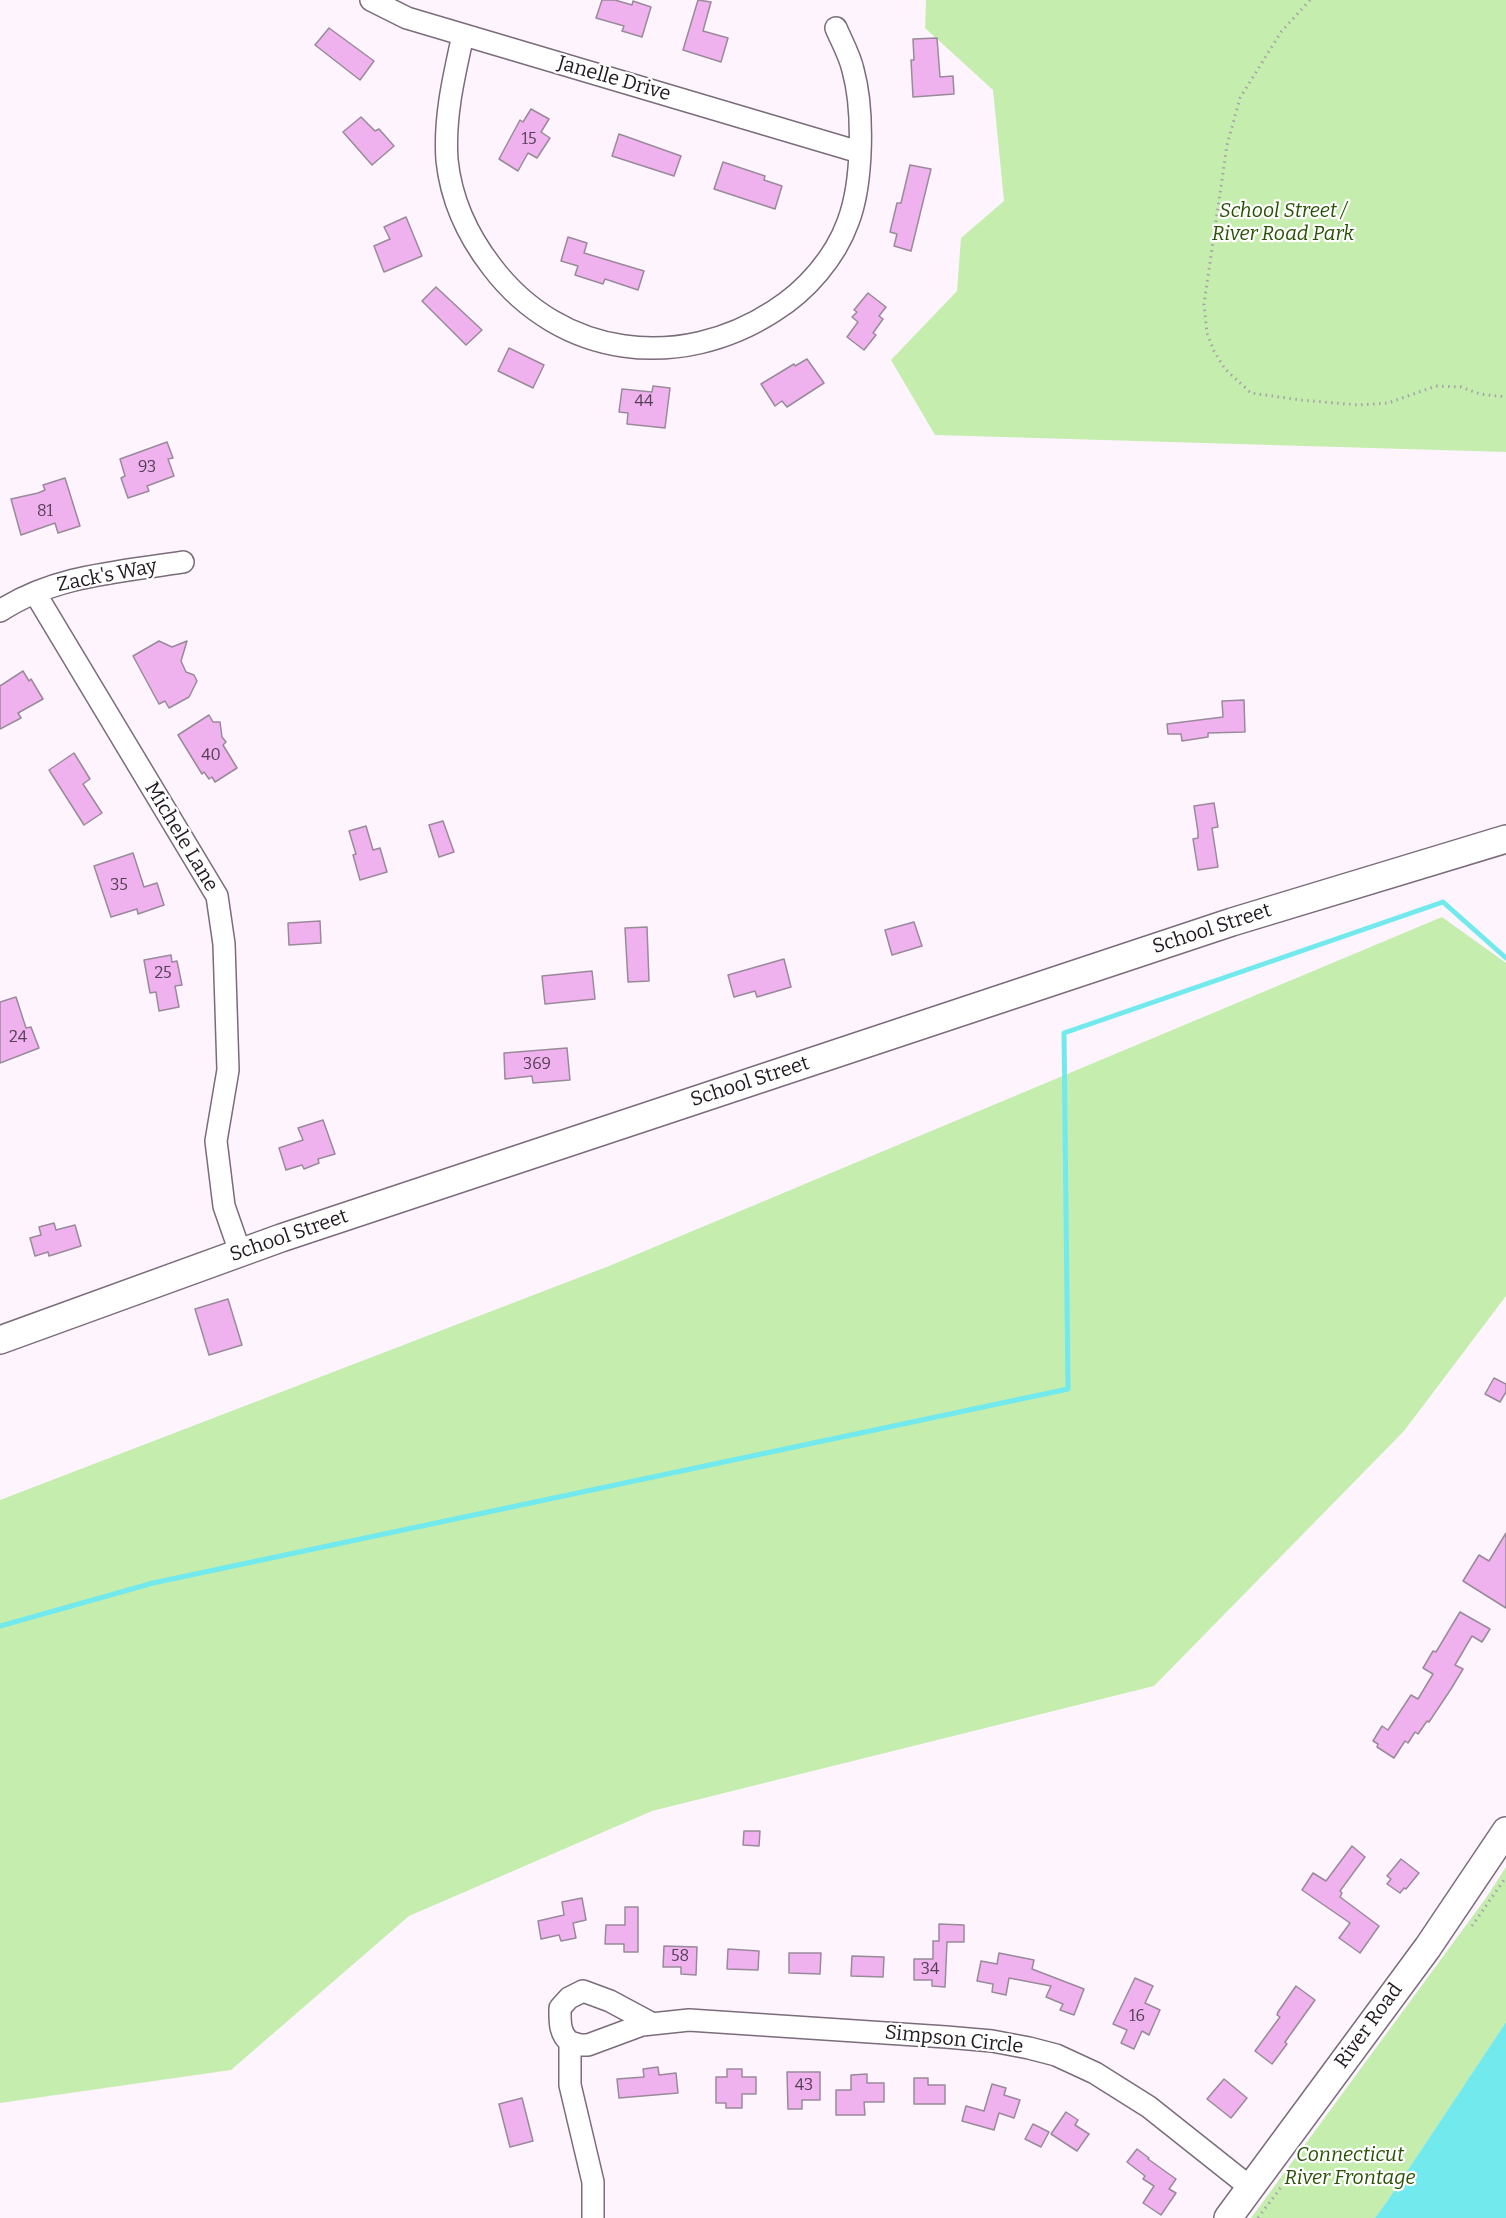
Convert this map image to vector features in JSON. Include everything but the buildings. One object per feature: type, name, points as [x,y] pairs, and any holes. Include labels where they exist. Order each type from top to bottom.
[{"type":"street","name":"Janelle Drive","points":[[371,0],[407,18],[859,152]]},
{"type":"street","points":[[463,35],[451,87],[446,146],[451,182],[463,219],[481,254],[518,297],[548,319],[602,342],[632,348],[662,349],[703,343],[733,333],[760,320],[784,305],[819,272],[840,239],[855,199],[859,152],[859,102],[853,69],[836,28]]},
{"type":"street","name":"Zack's Way","points":[[0,611],[60,583],[183,562]]},
{"type":"street","name":"Michele Lane","points":[[35,593],[217,896],[224,944],[228,1070],[216,1142],[224,1206],[240,1252]]},
{"type":"street","name":"School Street","points":[[0,1340],[240,1252],[1232,922],[1506,839]]},
{"type":"street","name":"River Road","points":[[1228,2218],[1428,1947],[1506,1831]]},
{"type":"street","points":[[593,2218],[592,2182],[570,2085],[570,2042],[565,2038],[560,2025],[560,2008],[569,1998],[584,1991],[610,2001],[651,2023]]},
{"type":"street","name":"Simpson Circle","points":[[570,2042],[580,2045],[588,2044],[651,2023],[688,2020],[992,2041],[1042,2051],[1069,2060],[1095,2073],[1149,2107],[1251,2188]]},
{"type":"path","points":[[1310,0],[1281,32],[1240,98],[1227,145],[1204,304],[1208,333],[1214,351],[1225,369],[1251,393],[1358,405],[1388,403],[1436,386],[1461,387],[1480,394],[1506,397]]},
{"type":"green space","name":"School Street / River Road Park","points":[[926,0],[1506,0],[1506,452],[935,435],[891,360],[957,291],[961,238],[1004,201],[993,90],[925,28]]},
{"type":"green space","points":[[1442,917],[1506,963],[1506,1296],[1404,1431],[1154,1686],[652,1811],[409,1916],[231,2070],[0,2103],[0,1500],[609,1266]]},
{"type":"green space","name":"Connecticut River Frontage","points":[[1506,1867],[1506,2022],[1375,2218],[1251,2218],[1486,1898]]},
{"type":"water","points":[[1506,2022],[1506,2218],[1375,2218],[1388,2200]]},
{"type":"waterway","points":[[0,1626],[153,1583],[1068,1389],[1064,1033],[1443,902],[1506,958]]}]
